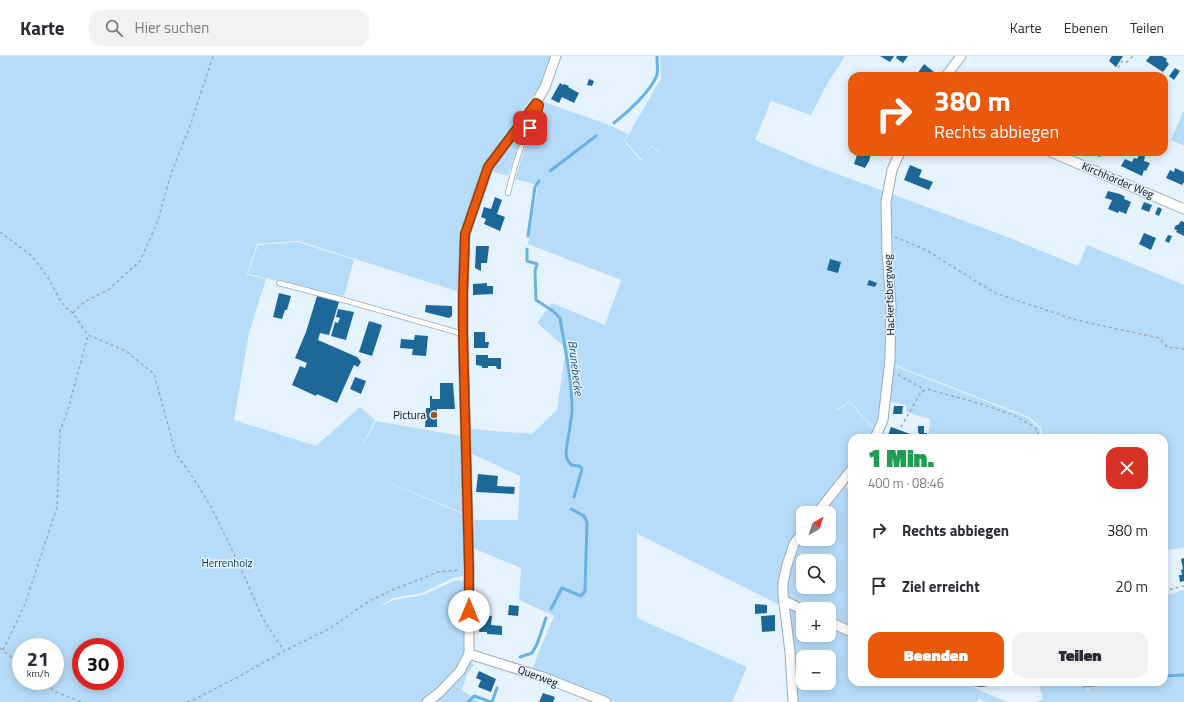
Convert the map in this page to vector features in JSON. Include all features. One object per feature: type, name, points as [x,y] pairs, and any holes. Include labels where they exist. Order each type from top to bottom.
[{"type":"street","points":[[428,702],[460,672],[469,654],[469,568],[463,334],[465,234],[488,167],[536,103],[545,87],[556,56]]},
{"type":"street","points":[[949,72],[961,56]]},
{"type":"street","name":"Hackertsbergweg","points":[[877,434],[883,420],[889,370],[891,305],[886,202],[892,170],[898,156]]},
{"type":"street","name":"Kirchhörder Weg","points":[[1060,156],[1184,209]]},
{"type":"street","points":[[822,506],[848,474]]},
{"type":"street","points":[[793,702],[783,583],[787,565],[796,541]]},
{"type":"street","points":[[785,601],[796,606]]},
{"type":"street","points":[[836,625],[848,630]]},
{"type":"street","name":"Querweg","points":[[469,654],[543,677],[606,702]]},
{"type":"lane","points":[[508,193],[522,146],[537,114],[539,105],[536,103]]},
{"type":"lane","points":[[278,283],[463,334]]},
{"type":"path","points":[[73,313],[84,302],[108,290],[140,261],[157,223],[171,174],[190,126],[213,56]]},
{"type":"path","points":[[1118,68],[1122,61],[1126,62],[1133,56]]},
{"type":"path","points":[[0,232],[32,256],[50,279],[60,300],[66,308],[73,313],[88,335],[126,351],[154,374],[176,454],[210,505],[239,564],[263,619],[284,651]]},
{"type":"path","points":[[887,234],[926,250],[995,293],[1076,320],[1159,338],[1167,347],[1184,349]]},
{"type":"path","points":[[3,650],[25,604],[57,507],[60,431],[69,406],[88,335]]},
{"type":"path","points":[[889,370],[924,389],[930,389],[1013,415],[1035,427],[1038,434]]},
{"type":"path","points":[[901,427],[924,389]]},
{"type":"path","points":[[187,702],[329,629],[369,602],[390,591],[438,572],[469,568]]},
{"type":"path","points":[[1168,591],[1184,586]]},
{"type":"path","points":[[0,648],[12,658]]},
{"type":"path","points":[[53,690],[82,702]]},
{"type":"green space","name":"Herrenholz","points":[[0,56],[551,56],[541,85],[501,140],[485,166],[461,233],[460,292],[298,241],[257,244],[247,275],[266,279],[249,333],[234,420],[316,446],[360,407],[375,420],[356,457],[376,421],[462,436],[463,513],[351,467],[463,514],[463,576],[453,578],[422,593],[393,598],[379,607],[394,600],[423,595],[454,581],[466,580],[466,656],[474,665],[467,674],[462,690],[479,702],[0,702]]},
{"type":"green space","points":[[660,56],[845,56],[827,84],[811,115],[771,101],[755,140],[813,165],[1005,236],[1078,266],[1087,245],[1184,285],[1184,548],[1168,550],[1168,434],[1042,434],[1041,428],[1029,417],[887,362],[880,417],[875,429],[849,401],[839,409],[833,407],[839,410],[849,402],[875,430],[873,434],[848,434],[848,469],[836,484],[848,488],[848,686],[970,686],[1007,702],[986,702],[979,699],[977,702],[796,702],[796,690],[836,690],[836,650],[796,650],[796,681],[788,609],[638,534],[637,529],[637,618],[747,667],[732,702],[616,702],[532,669],[554,616],[519,600],[521,568],[473,548],[473,520],[518,520],[520,476],[470,453],[470,429],[532,434],[557,410],[566,348],[537,323],[552,303],[605,325],[621,280],[528,244],[538,185],[515,179],[525,147],[542,114],[544,102],[609,125],[628,134],[624,141],[641,161],[642,160],[625,141],[661,78]],"holes":[[[652,145],[666,158],[652,146],[645,156]]]},
{"type":"green space","points":[[1184,110],[1184,146],[1171,140]]},
{"type":"green space","points":[[534,113],[518,146],[508,176],[490,171]]},
{"type":"green space","points":[[298,242],[354,260],[344,296],[248,274],[258,245]]},
{"type":"green space","points":[[892,365],[1028,418],[1040,429],[1041,434],[928,434],[930,419],[906,412],[906,405],[890,402]]},
{"type":"green space","points":[[1184,590],[1184,702],[1036,702],[1043,699],[1039,686],[1086,686],[1088,692],[1088,686],[1168,686],[1168,595]]},
{"type":"building","points":[[880,56],[894,56],[890,62]]},
{"type":"building","points":[[897,56],[908,56],[903,63],[896,58]]},
{"type":"building","points":[[1112,56],[1123,56],[1116,67],[1109,61]]},
{"type":"building","points":[[1150,56],[1162,56],[1167,59],[1166,61],[1169,64],[1163,72],[1146,61]]},
{"type":"building","points":[[924,64],[934,72],[918,72]]},
{"type":"building","points":[[1175,68],[1180,71],[1174,80],[1169,76]]},
{"type":"building","points":[[589,79],[594,81],[592,86],[587,85]]},
{"type":"building","points":[[560,83],[569,86],[568,87],[579,93],[574,103],[562,97],[559,103],[551,99]]},
{"type":"building","points":[[857,156],[870,156],[865,168],[854,164]]},
{"type":"building","points":[[1139,156],[1145,156],[1144,161],[1150,163],[1146,171],[1144,170],[1142,176],[1121,166],[1125,159],[1132,162],[1134,158],[1137,159]]},
{"type":"building","points":[[910,165],[922,170],[919,177],[933,182],[929,190],[904,180]]},
{"type":"building","points":[[1175,168],[1184,172],[1184,182],[1182,185],[1166,178],[1170,170],[1174,172]]},
{"type":"building","points":[[1108,191],[1120,194],[1125,197],[1124,199],[1131,202],[1126,214],[1108,209],[1112,200],[1105,198]]},
{"type":"building","points":[[495,197],[502,200],[497,214],[505,217],[500,231],[484,224],[486,219],[481,217],[484,207],[491,209]]},
{"type":"building","points":[[1144,202],[1152,205],[1149,212],[1141,209]]},
{"type":"building","points":[[1158,207],[1162,209],[1159,216],[1155,214]]},
{"type":"building","points":[[1181,221],[1184,222],[1184,236],[1176,232],[1177,230],[1174,229]]},
{"type":"building","points":[[1144,233],[1156,238],[1151,250],[1139,244]]},
{"type":"building","points":[[1168,235],[1172,236],[1169,243],[1165,241]]},
{"type":"building","points":[[476,246],[489,246],[487,263],[481,263],[481,271],[475,268]]},
{"type":"building","points":[[830,259],[841,262],[838,273],[827,270]]},
{"type":"building","points":[[869,280],[877,283],[875,287],[867,285]]},
{"type":"building","points":[[487,283],[487,286],[493,286],[493,294],[473,295],[473,284]]},
{"type":"building","points":[[279,293],[291,296],[287,310],[285,310],[282,319],[273,317]]},
{"type":"building","points":[[317,296],[339,302],[329,335],[320,333],[318,340],[357,357],[361,362],[358,367],[354,365],[337,403],[317,394],[316,396],[292,385],[300,366],[305,368],[307,363],[295,358],[306,332]]},
{"type":"building","points":[[426,305],[452,306],[452,316],[449,318],[425,312]]},
{"type":"building","points":[[338,309],[354,312],[346,340],[331,336],[335,322],[338,323],[340,318],[336,317]]},
{"type":"building","points":[[369,321],[382,325],[372,356],[359,352]]},
{"type":"building","points":[[474,332],[485,332],[485,342],[489,342],[488,348],[474,348]]},
{"type":"building","points":[[415,335],[428,336],[426,356],[412,355],[413,349],[400,348],[401,339],[414,340]]},
{"type":"building","points":[[476,355],[488,355],[488,358],[501,358],[501,369],[497,369],[496,366],[482,368],[482,366],[476,365]]},
{"type":"building","points":[[355,377],[366,381],[361,394],[350,389]]},
{"type":"building","points":[[440,383],[453,383],[455,409],[437,409],[437,427],[425,427],[426,408],[430,408],[430,396],[432,396],[432,399],[440,399]]},
{"type":"building","points":[[894,406],[903,406],[902,414],[893,414]]},
{"type":"building","points":[[918,426],[924,426],[924,433],[927,434],[918,433]]},
{"type":"building","points":[[891,427],[910,434],[888,434]]},
{"type":"building","points":[[478,474],[498,476],[497,486],[515,487],[514,494],[476,492]]},
{"type":"building","points":[[1184,558],[1184,581],[1180,582],[1179,575],[1182,575],[1181,570],[1183,569],[1181,559]]},
{"type":"building","points":[[755,604],[767,605],[767,613],[755,614]]},
{"type":"building","points":[[509,605],[519,606],[518,616],[508,615]]},
{"type":"building","points":[[481,615],[492,616],[491,625],[502,626],[502,635],[479,632]]},
{"type":"building","points":[[775,615],[775,631],[762,632],[761,616]]},
{"type":"building","points":[[479,671],[496,679],[491,692],[478,687],[481,680],[476,678]]},
{"type":"building","points":[[543,693],[555,697],[553,702],[539,702]]},
{"type":"waterway","name":"Brunebecke","points":[[614,123],[650,88],[657,75],[657,56]]},
{"type":"waterway","name":"Brunebecke","points":[[550,171],[596,136]]},
{"type":"waterway","name":"Brunebecke","points":[[528,236],[535,187],[539,181]]},
{"type":"waterway","name":"Brunebecke","points":[[527,249],[527,261],[537,264],[535,271],[536,300],[553,311],[560,318],[572,399],[572,411],[566,454],[571,465],[580,466],[582,469],[574,497]]},
{"type":"waterway","name":"Brunebecke","points":[[551,609],[562,588],[581,596],[585,591],[587,522],[584,516],[571,509]]},
{"type":"waterway","points":[[520,657],[532,653],[537,644],[546,618]]},
{"type":"waterway","points":[[1168,676],[1184,675]]},
{"type":"waterway","points":[[492,702],[497,688]]},
{"type":"waterway","points":[[468,702],[474,696],[491,702]]},
{"type":"place","name":"Pictura","points":[[434,415]]},
{"type":"route","points":[[469,611],[463,334],[465,234],[488,167],[536,103],[539,105],[537,114],[530,128]]}]
